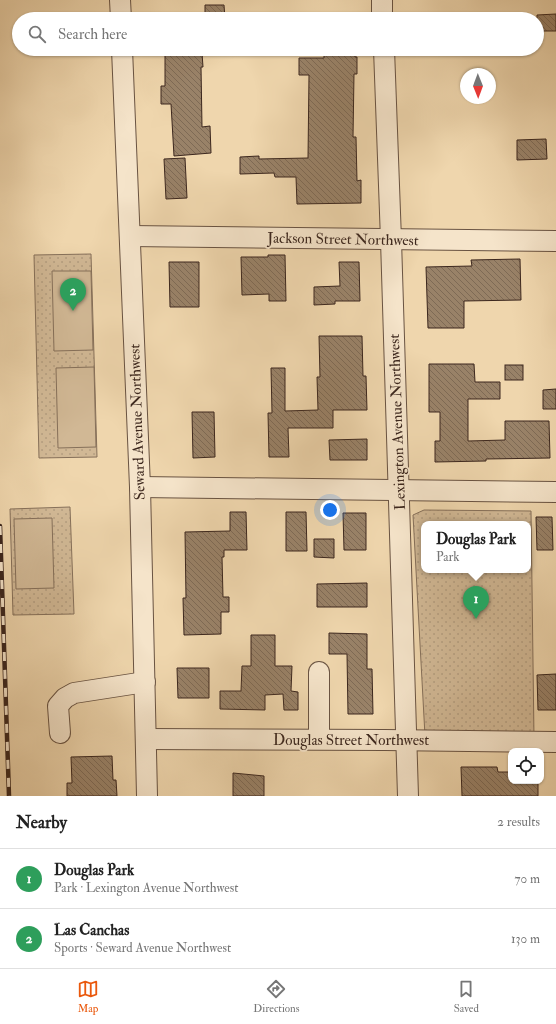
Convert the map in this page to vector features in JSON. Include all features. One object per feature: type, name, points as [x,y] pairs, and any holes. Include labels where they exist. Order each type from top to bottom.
[{"type":"street","points":[[120,0],[121,12]]},
{"type":"street","points":[[382,0],[382,12]]},
{"type":"street","name":"Seward Avenue Northwest","points":[[122,56],[140,487],[147,796]]},
{"type":"street","name":"Lexington Avenue Northwest","points":[[384,56],[408,796]]},
{"type":"street","name":"Jackson Street Northwest","points":[[130,236],[556,241]]},
{"type":"street","points":[[140,487],[556,492]]},
{"type":"street","points":[[319,672],[319,739]]},
{"type":"street","points":[[60,733],[58,706],[65,698],[74,693],[144,682]]},
{"type":"street","name":"Douglas Street Northwest","points":[[146,739],[319,739],[556,742]]},
{"type":"shaded area","points":[[91,254],[97,457],[39,458],[34,255]]},
{"type":"shaded area","points":[[52,271],[91,271],[93,350],[54,351]]},
{"type":"shaded area","points":[[94,367],[96,447],[58,448],[56,368]]},
{"type":"shaded area","points":[[70,507],[74,614],[13,615],[10,509]]},
{"type":"shaded area","points":[[424,510],[531,511],[534,738],[425,736],[413,515]]},
{"type":"shaded area","points":[[52,518],[54,588],[16,589],[14,519]]},
{"type":"building","points":[[205,5],[224,5],[224,12],[205,12]]},
{"type":"building","points":[[556,14],[556,31],[544,31],[544,15]]},
{"type":"building","points":[[165,56],[202,56],[202,127],[210,126],[211,153],[174,156],[171,104],[161,104],[161,86],[165,86]]},
{"type":"building","points":[[324,56],[357,57],[357,74],[354,74],[353,137],[356,137],[357,181],[361,180],[361,203],[297,204],[296,177],[275,177],[274,173],[240,174],[240,157],[259,156],[259,159],[308,158],[309,75],[299,75],[299,58],[324,58]]},
{"type":"building","points":[[546,139],[547,159],[517,160],[517,140]]},
{"type":"building","points":[[185,158],[187,198],[166,199],[164,159]]},
{"type":"building","points":[[268,255],[285,255],[286,301],[269,301],[269,294],[242,295],[241,257],[268,257]]},
{"type":"building","points":[[520,259],[521,300],[464,301],[464,328],[428,328],[426,267],[472,266],[471,260]]},
{"type":"building","points":[[169,262],[199,262],[199,307],[170,307]]},
{"type":"building","points":[[339,262],[359,262],[360,301],[335,301],[335,304],[314,305],[314,287],[340,286]]},
{"type":"building","points":[[319,336],[362,336],[363,376],[366,376],[367,410],[333,410],[333,428],[288,428],[289,457],[269,457],[268,413],[272,413],[271,368],[285,368],[285,411],[318,410],[317,377],[320,377]]},
{"type":"building","points":[[429,364],[474,364],[475,382],[500,382],[500,399],[468,399],[468,441],[505,440],[505,421],[549,421],[550,458],[486,459],[486,461],[435,462],[435,441],[440,441],[440,412],[429,412]]},
{"type":"building","points":[[505,365],[523,365],[523,380],[505,380]]},
{"type":"building","points":[[556,389],[556,409],[543,409],[543,390]]},
{"type":"building","points":[[192,412],[214,412],[215,457],[193,458]]},
{"type":"building","points":[[367,439],[367,460],[330,460],[329,440]]},
{"type":"building","points":[[230,512],[246,512],[247,550],[224,550],[224,557],[222,557],[223,597],[229,597],[229,612],[221,612],[221,634],[184,635],[183,598],[186,598],[185,532],[230,531]]},
{"type":"building","points":[[286,512],[306,512],[307,551],[286,551]]},
{"type":"building","points":[[343,513],[366,513],[366,550],[344,550]]},
{"type":"building","points":[[536,517],[552,517],[553,550],[537,550]]},
{"type":"building","points":[[314,539],[334,539],[334,558],[314,557]]},
{"type":"building","points":[[367,583],[367,607],[317,607],[317,584]]},
{"type":"building","points":[[329,633],[367,634],[367,669],[372,669],[373,714],[348,714],[347,654],[329,654]]},
{"type":"building","points":[[251,635],[275,635],[275,666],[292,666],[291,691],[298,692],[298,710],[284,710],[283,694],[265,695],[265,710],[220,709],[220,691],[241,691],[242,666],[251,666]]},
{"type":"building","points":[[177,668],[209,668],[209,698],[178,698]]},
{"type":"building","points":[[556,674],[556,710],[538,710],[537,675]]},
{"type":"building","points":[[112,756],[113,780],[116,780],[117,796],[67,796],[67,783],[72,783],[71,757]]},
{"type":"building","points":[[461,767],[497,767],[498,772],[508,772],[508,784],[538,784],[538,796],[462,796]]},
{"type":"building","points":[[233,773],[264,776],[264,796],[233,796]]},
{"type":"railway","points":[[0,526],[9,796]]},
{"type":"place","name":"Las Canchas","points":[[73,311]]},
{"type":"place","name":"Douglas Park","points":[[476,619]]}]
